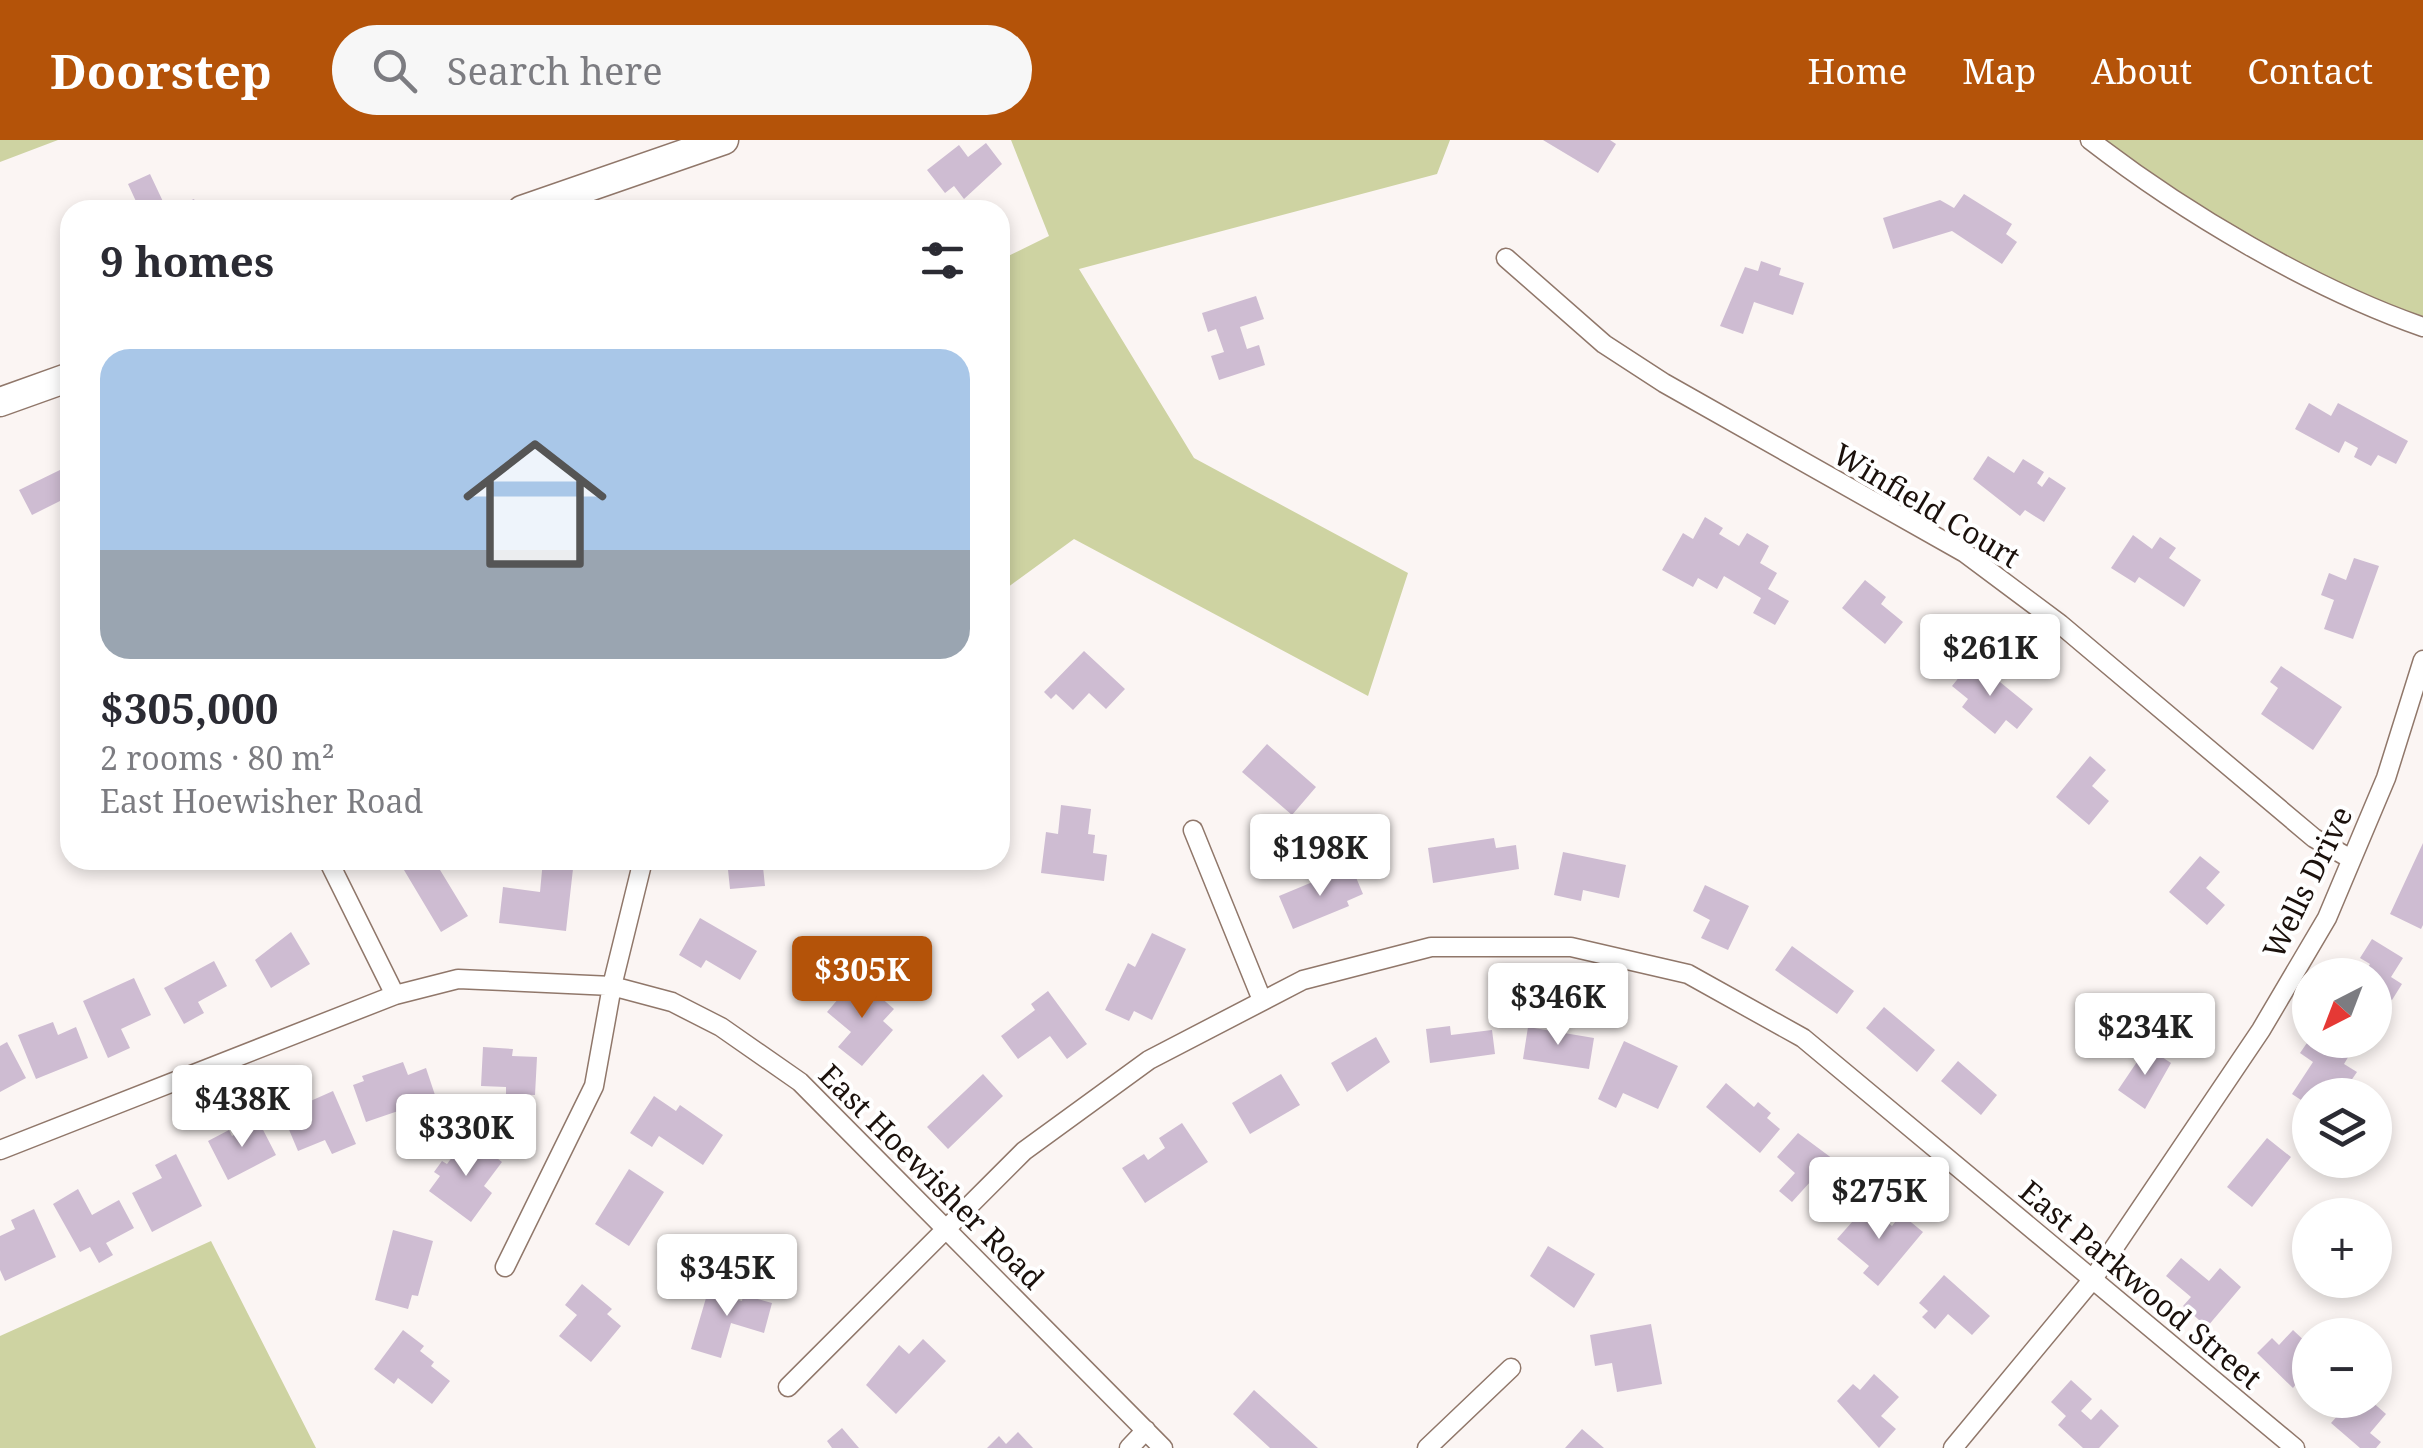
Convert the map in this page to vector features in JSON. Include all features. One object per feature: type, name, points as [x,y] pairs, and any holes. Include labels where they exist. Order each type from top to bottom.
[{"type":"main road","points":[[551,200],[724,140]]},
{"type":"main road","points":[[0,402],[60,381]]},
{"type":"street","points":[[2090,140],[2143,181],[2326,286],[2371,309],[2423,326]]},
{"type":"street","name":"Winfield Court","points":[[1506,258],[1604,344],[1649,374],[1965,553],[2060,624],[2314,838],[2351,859]]},
{"type":"street","name":"Wells Drive","points":[[1954,1448],[2093,1279],[2261,1030],[2326,918],[2386,778],[2423,660]]},
{"type":"street","points":[[1194,830],[1262,1000]]},
{"type":"street","points":[[333,870],[395,994]]},
{"type":"street","points":[[505,1267],[594,1086],[612,986],[641,870]]},
{"type":"street","name":"East Parkwood Street","points":[[788,1387],[1024,1151],[1149,1060],[1303,980],[1431,946],[1571,948],[1688,974],[1804,1038],[2294,1448]]},
{"type":"street","name":"East Hoewisher Road","points":[[0,1150],[395,994],[458,979],[612,986],[672,1002],[721,1028],[800,1082],[1164,1448]]},
{"type":"street","points":[[1427,1448],[1512,1368]]},
{"type":"street","points":[[1129,1448],[1146,1430]]},
{"type":"green space","points":[[0,140],[58,140],[0,162]]},
{"type":"green space","points":[[1011,140],[1450,140],[1437,174],[1079,269],[1194,458],[1408,573],[1368,696],[1074,539],[1010,586],[1010,255],[1049,236]]},
{"type":"green space","points":[[2085,140],[2423,140],[2423,327],[2371,309]]},
{"type":"green space","points":[[211,1241],[316,1448],[0,1448],[0,1336]]},
{"type":"building","points":[[1543,140],[1610,140],[1616,144],[1598,173]]},
{"type":"building","points":[[986,143],[1002,164],[964,199],[954,186],[945,193],[927,170],[959,145],[968,157]]},
{"type":"building","points":[[150,174],[162,200],[135,200],[128,184]]},
{"type":"building","points":[[1964,194],[2012,224],[2006,234],[2017,242],[2002,264],[1952,231],[1893,249],[1883,218],[1940,200],[1954,208]]},
{"type":"building","points":[[1761,261],[1781,268],[1779,275],[1804,283],[1793,315],[1754,302],[1743,334],[1720,326],[1745,267],[1758,271]]},
{"type":"building","points":[[1256,296],[1264,319],[1240,327],[1247,349],[1259,345],[1265,365],[1219,380],[1211,356],[1224,352],[1216,329],[1208,332],[1202,313]]},
{"type":"building","points":[[2309,403],[2331,416],[2338,403],[2408,441],[2396,464],[2378,455],[2371,466],[2354,457],[2358,448],[2345,441],[2339,453],[2295,429]]},
{"type":"building","points":[[1988,456],[2014,473],[2023,459],[2044,472],[2037,483],[2042,487],[2049,477],[2066,488],[2044,522],[2025,510],[2020,516],[1973,479]]},
{"type":"building","points":[[60,470],[60,501],[32,515],[19,490]]},
{"type":"building","points":[[1705,517],[1723,528],[1719,534],[1739,546],[1747,533],[1769,546],[1760,563],[1777,573],[1768,589],[1789,601],[1775,625],[1753,613],[1761,598],[1724,576],[1717,589],[1698,578],[1693,587],[1662,570],[1683,533],[1693,539]]},
{"type":"building","points":[[2133,535],[2152,549],[2160,537],[2176,548],[2169,558],[2201,580],[2184,607],[2139,577],[2135,583],[2111,568]]},
{"type":"building","points":[[2354,558],[2379,566],[2353,639],[2324,629],[2334,600],[2321,595],[2329,573],[2346,580]]},
{"type":"building","points":[[1865,580],[1886,597],[1881,604],[1903,622],[1885,644],[1842,608]]},
{"type":"building","points":[[1084,651],[1125,689],[1106,709],[1089,693],[1073,710],[1056,694],[1051,699],[1044,692]]},
{"type":"building","points":[[1973,660],[2033,709],[2017,729],[2006,720],[1995,734],[1962,707],[1968,699],[1952,686]]},
{"type":"building","points":[[2281,666],[2342,707],[2313,750],[2261,714],[2278,688],[2270,682]]},
{"type":"building","points":[[1267,744],[1316,787],[1292,815],[1242,772]]},
{"type":"building","points":[[2090,756],[2106,770],[2092,786],[2109,801],[2089,825],[2056,797]]},
{"type":"building","points":[[1061,805],[1091,809],[1088,834],[1095,835],[1093,853],[1107,855],[1104,881],[1041,873],[1046,832],[1058,834]]},
{"type":"building","points":[[1494,838],[1496,848],[1516,845],[1519,869],[1433,883],[1428,848]]},
{"type":"building","points":[[2423,843],[2423,925],[2421,929],[2390,914]]},
{"type":"building","points":[[1563,852],[1626,865],[1619,898],[1583,890],[1581,901],[1554,895]]},
{"type":"building","points":[[2200,856],[2220,872],[2206,888],[2225,905],[2207,925],[2169,892]]},
{"type":"building","points":[[404,870],[440,870],[468,916],[441,932]]},
{"type":"building","points":[[542,870],[573,870],[566,931],[499,923],[503,887],[540,892]]},
{"type":"building","points":[[728,870],[763,870],[765,886],[730,889]]},
{"type":"building","points":[[1339,871],[1343,879],[1355,875],[1363,894],[1347,901],[1349,906],[1293,929],[1279,896]]},
{"type":"building","points":[[1705,885],[1749,906],[1728,950],[1701,938],[1710,920],[1693,911]]},
{"type":"building","points":[[700,918],[757,951],[740,980],[706,960],[701,968],[679,955]]},
{"type":"building","points":[[291,932],[310,964],[271,988],[255,960]]},
{"type":"building","points":[[1152,933],[1186,949],[1152,1020],[1134,1011],[1129,1021],[1105,1010],[1128,963],[1135,967]]},
{"type":"building","points":[[2372,939],[2403,958],[2392,975],[2392,958],[2360,958]]},
{"type":"building","points":[[1792,946],[1854,991],[1837,1014],[1775,970]]},
{"type":"building","points":[[214,961],[227,986],[198,1002],[204,1013],[184,1024],[164,988]]},
{"type":"building","points":[[857,977],[894,1009],[883,1021],[893,1030],[862,1066],[838,1047],[851,1032],[827,1012]]},
{"type":"building","points":[[134,978],[151,1015],[121,1029],[130,1048],[108,1058],[83,1001]]},
{"type":"building","points":[[2392,978],[2402,984],[2392,1000]]},
{"type":"building","points":[[1048,991],[1087,1044],[1067,1059],[1050,1036],[1018,1059],[1001,1036],[1035,1010],[1031,1004]]},
{"type":"building","points":[[1884,1007],[1935,1050],[1917,1072],[1866,1028]]},
{"type":"building","points":[[53,1022],[58,1035],[76,1027],[88,1058],[36,1079],[18,1035]]},
{"type":"building","points":[[1450,1026],[1451,1035],[1492,1030],[1495,1054],[1430,1063],[1426,1029]]},
{"type":"building","points":[[1528,1027],[1594,1038],[1589,1069],[1523,1059]]},
{"type":"building","points":[[1376,1037],[1390,1062],[1347,1092],[1331,1063]]},
{"type":"building","points":[[1624,1041],[1678,1066],[1658,1109],[1623,1093],[1616,1108],[1598,1099]]},
{"type":"building","points":[[7,1042],[26,1078],[0,1092],[0,1046]]},
{"type":"building","points":[[483,1047],[513,1049],[512,1056],[537,1057],[535,1095],[506,1094],[506,1087],[481,1086]]},
{"type":"building","points":[[2147,1047],[2171,1063],[2145,1109],[2118,1090]]},
{"type":"building","points":[[2307,1058],[2348,1058],[2344,1064],[2357,1072],[2353,1078],[2302,1078],[2313,1062]]},
{"type":"building","points":[[1958,1061],[1997,1095],[1981,1115],[1941,1081]]},
{"type":"building","points":[[403,1062],[408,1075],[426,1068],[436,1098],[366,1122],[353,1085],[364,1081],[362,1076]]},
{"type":"building","points":[[983,1074],[1003,1096],[948,1149],[927,1127]]},
{"type":"building","points":[[1281,1074],[1300,1105],[1250,1134],[1232,1103]]},
{"type":"building","points":[[1726,1083],[1754,1107],[1758,1102],[1771,1113],[1767,1118],[1780,1129],[1760,1153],[1706,1107]]},
{"type":"building","points":[[333,1091],[356,1144],[332,1154],[325,1140],[298,1151],[279,1106],[302,1096],[306,1103]]},
{"type":"building","points":[[654,1096],[676,1111],[680,1105],[723,1135],[703,1165],[659,1136],[652,1147],[630,1133]]},
{"type":"building","points":[[259,1122],[276,1155],[228,1180],[208,1141],[229,1130],[232,1136]]},
{"type":"building","points":[[1182,1123],[1208,1162],[1145,1203],[1122,1168],[1144,1154],[1148,1160],[1165,1148],[1159,1138]]},
{"type":"building","points":[[1798,1133],[1860,1179],[1838,1205],[1811,1181],[1792,1202],[1779,1191],[1795,1173],[1777,1157]]},
{"type":"building","points":[[468,1136],[502,1162],[484,1186],[492,1193],[471,1222],[429,1191],[440,1176],[434,1172],[442,1161],[447,1164]]},
{"type":"building","points":[[2267,1138],[2291,1157],[2252,1207],[2227,1187]]},
{"type":"building","points":[[176,1154],[202,1206],[152,1232],[132,1193],[162,1178],[155,1165]]},
{"type":"building","points":[[629,1169],[664,1192],[629,1246],[595,1224]]},
{"type":"building","points":[[78,1189],[92,1215],[119,1200],[134,1228],[106,1243],[113,1255],[99,1263],[90,1247],[80,1252],[53,1204]]},
{"type":"building","points":[[1867,1205],[1892,1226],[1901,1214],[1923,1232],[1878,1286],[1863,1273],[1869,1266],[1837,1239]]},
{"type":"building","points":[[34,1209],[56,1257],[5,1281],[0,1270],[0,1236],[15,1229],[11,1220]]},
{"type":"building","points":[[393,1230],[433,1241],[418,1296],[412,1295],[408,1309],[375,1300]]},
{"type":"building","points":[[1548,1246],[1595,1274],[1574,1308],[1530,1276]]},
{"type":"building","points":[[2181,1258],[2209,1281],[2220,1268],[2241,1287],[2207,1327],[2183,1306],[2191,1297],[2166,1276]]},
{"type":"building","points":[[1944,1275],[1990,1316],[1972,1335],[1948,1314],[1935,1329],[1922,1317],[1928,1311],[1919,1303]]},
{"type":"building","points":[[711,1281],[730,1287],[727,1297],[742,1301],[743,1295],[772,1303],[764,1333],[731,1323],[721,1358],[691,1349]]},
{"type":"building","points":[[582,1284],[612,1309],[607,1314],[621,1326],[591,1362],[559,1336],[577,1315],[565,1305]]},
{"type":"building","points":[[1651,1324],[1662,1384],[1617,1392],[1612,1363],[1595,1366],[1590,1335]]},
{"type":"building","points":[[403,1330],[424,1346],[420,1351],[434,1362],[431,1366],[450,1381],[432,1404],[398,1378],[394,1384],[374,1369]]},
{"type":"building","points":[[2292,1331],[2292,1387],[2257,1353],[2272,1338],[2279,1345]]},
{"type":"building","points":[[923,1339],[946,1361],[896,1414],[866,1385],[899,1345],[909,1354]]},
{"type":"building","points":[[1874,1374],[1899,1397],[1881,1416],[1896,1429],[1879,1448],[1837,1401],[1853,1384],[1860,1390]]},
{"type":"building","points":[[2071,1380],[2092,1399],[2081,1411],[2091,1420],[2101,1409],[2119,1426],[2099,1448],[2083,1448],[2058,1425],[2066,1416],[2051,1402]]},
{"type":"building","points":[[1254,1390],[1318,1448],[1270,1448],[1233,1414]]},
{"type":"building","points":[[2335,1418],[2383,1418],[2370,1433],[2381,1442],[2376,1448],[2360,1448],[2331,1423]]},
{"type":"building","points":[[842,1428],[859,1448],[832,1448],[827,1441]]},
{"type":"building","points":[[1582,1429],[1604,1448],[1565,1448]]},
{"type":"building","points":[[1018,1432],[1033,1448],[987,1448],[999,1436],[1006,1444]]}]
